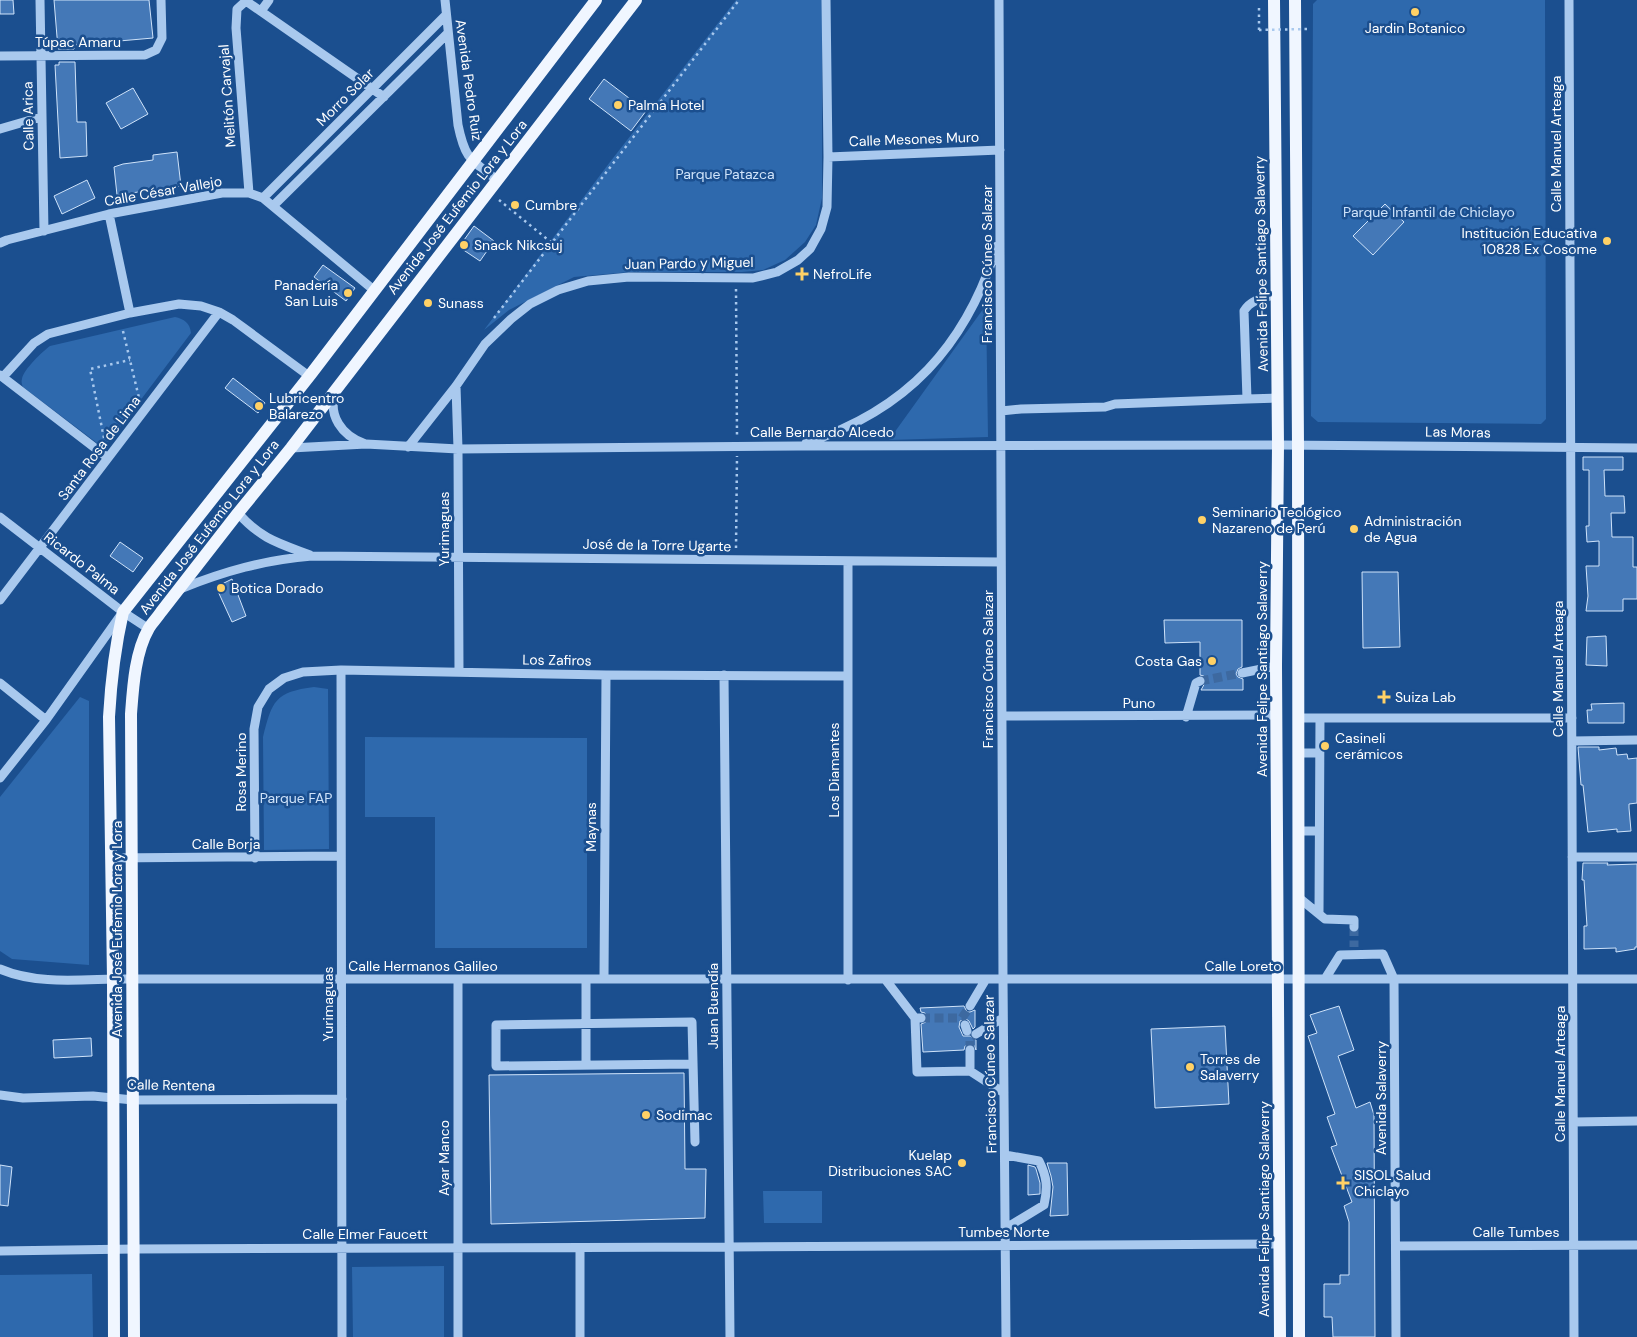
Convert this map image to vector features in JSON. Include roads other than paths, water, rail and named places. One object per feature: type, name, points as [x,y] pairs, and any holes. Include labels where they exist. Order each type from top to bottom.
[{"type":"main road","name":"Avenida José Eufemio Lora y Lora","points":[[114,1337],[113,979],[109,717],[115,648],[123,612],[375,291],[596,0]]},
{"type":"main road","name":"Avenida José Eufemio Lora y Lora","points":[[134,1337],[132,705],[134,680],[140,654],[149,629],[636,0]]},
{"type":"main road","name":"Avenida Felipe Santiago Salaverry","points":[[1274,0],[1278,398],[1276,666],[1280,1337]]},
{"type":"main road","points":[[1295,0],[1298,445],[1299,1337]]},
{"type":"street","name":"Calle Arica","points":[[40,0],[44,231]]},
{"type":"street","name":"Túpac Amaru","points":[[0,56],[145,55],[156,50],[162,38],[161,0]]},
{"type":"street","points":[[261,11],[269,0]]},
{"type":"street","name":"Avenida Pedro Ruiz","points":[[445,0],[462,142],[466,153],[473,161],[497,180]]},
{"type":"street","name":"Juan Pardo y Miguel","points":[[408,446],[456,386],[484,344],[530,304],[558,290],[588,281],[629,277],[753,278],[777,272],[798,260],[810,249],[821,229],[827,207],[826,0]]},
{"type":"street","name":"Francisco Cúneo Salazar","points":[[1000,0],[1002,979],[1006,1337]]},
{"type":"street","name":"Calle Manuel Arteaga","points":[[1569,0],[1574,1337]]},
{"type":"street","points":[[246,1],[384,97]]},
{"type":"street","name":"Melitón Carvajal","points":[[246,1],[237,10],[236,28],[249,193]]},
{"type":"street","name":"Morro Solar","points":[[263,198],[446,15]]},
{"type":"street","name":"Morro Solar","points":[[273,206],[448,33]]},
{"type":"street","points":[[0,129],[41,116]]},
{"type":"street","name":"Calle Mesones Muro","points":[[828,157],[1000,150]]},
{"type":"street","name":"Calle César Vallejo","points":[[0,243],[109,214],[222,193],[249,193],[263,198],[375,291]]},
{"type":"street","points":[[109,214],[130,313]]},
{"type":"street","points":[[798,446],[834,434],[868,417],[900,396],[928,370],[953,341],[973,308],[989,273],[1000,236]]},
{"type":"street","points":[[1247,399],[1244,311],[1255,300],[1277,294]]},
{"type":"street","points":[[108,458],[2,376],[34,343],[48,334],[130,313],[179,304],[201,306],[219,312],[233,320],[309,376]]},
{"type":"street","name":"Santa Rosa de Lima","points":[[0,600],[219,312]]},
{"type":"street","name":"Yurimaguas","points":[[456,386],[458,449],[458,672]]},
{"type":"street","name":"Calle Bernardo Alcedo","points":[[337,387],[333,399],[333,411],[337,423],[344,433],[354,440],[366,444]]},
{"type":"street","points":[[1001,411],[1105,407],[1115,404],[1278,398]]},
{"type":"street","name":"Calle Bernardo Alcedo","points":[[291,448],[366,444],[458,449],[1278,444]]},
{"type":"street","name":"Las Moras","points":[[1278,444],[1637,448]]},
{"type":"street","name":"José de la Torre Ugarte","points":[[238,513],[263,536],[278,544],[312,556]]},
{"type":"street","name":"Ricardo Palma","points":[[0,517],[123,612],[149,629]]},
{"type":"street","name":"José de la Torre Ugarte","points":[[180,589],[250,565],[286,558],[312,556],[1001,562]]},
{"type":"street","name":"Los Diamantes","points":[[848,561],[848,980]]},
{"type":"street","points":[[0,778],[46,720],[123,612]]},
{"type":"street","points":[[1242,673],[1276,666]]},
{"type":"street","name":"Yurimaguas","points":[[341,670],[342,1337]]},
{"type":"street","name":"Los Zafiros","points":[[270,689],[284,678],[303,672],[341,670],[606,675],[848,676]]},
{"type":"street","name":"Maynas","points":[[604,980],[606,675]]},
{"type":"street","name":"Juan Buendía","points":[[724,675],[730,1337]]},
{"type":"street","points":[[1186,717],[1196,683],[1200,682]]},
{"type":"street","points":[[0,684],[46,720]]},
{"type":"street","name":"Rosa Merino","points":[[255,858],[254,728],[258,707],[270,689]]},
{"type":"street","name":"Puno","points":[[1002,716],[1186,717],[1277,715]]},
{"type":"street","points":[[1298,718],[1572,718]]},
{"type":"street","points":[[1319,913],[1320,718]]},
{"type":"street","points":[[1572,741],[1637,740]]},
{"type":"street","points":[[1298,753],[1319,752]]},
{"type":"street","points":[[1298,831],[1318,831]]},
{"type":"street","name":"Calle Borja","points":[[111,858],[341,856]]},
{"type":"street","points":[[1572,857],[1637,857]]},
{"type":"street","points":[[1298,897],[1325,918],[1354,920],[1354,928]]},
{"type":"street","points":[[1325,979],[1340,955],[1354,951],[1383,954],[1394,979]]},
{"type":"street","name":"Calle Hermanos Galileo","points":[[0,968],[13,974],[38,979],[65,981],[113,979],[848,980]]},
{"type":"street","name":"Ayar Manco","points":[[458,979],[458,1337]]},
{"type":"street","points":[[885,979],[918,1018],[917,1072],[970,1071],[1004,1093]]},
{"type":"street","points":[[970,1006],[986,979]]},
{"type":"street","name":"Avenida Salaverry","points":[[1394,979],[1396,1337]]},
{"type":"street","name":"Calle Loreto","points":[[848,980],[1637,979]]},
{"type":"street","points":[[586,980],[586,1065]]},
{"type":"street","points":[[969,1030],[1003,1018]]},
{"type":"street","points":[[693,1064],[496,1066],[496,1025],[692,1022],[695,1142]]},
{"type":"street","points":[[970,1050],[970,1071]]},
{"type":"street","name":"Calle Rentena","points":[[0,1095],[23,1098],[93,1096],[133,1100],[342,1099]]},
{"type":"street","points":[[1574,1122],[1637,1121]]},
{"type":"street","points":[[1005,1155],[1040,1161],[1046,1174],[1047,1192],[1044,1205],[1006,1228]]},
{"type":"street","name":"Tumbes Norte","points":[[729,1248],[1280,1244]]},
{"type":"street","name":"Calle Tumbes","points":[[1396,1246],[1637,1245]]},
{"type":"street","name":"Calle Elmer Faucett","points":[[0,1251],[342,1248],[729,1248]]},
{"type":"street","points":[[580,1248],[580,1337]]},
{"type":"tunnel","points":[[1200,681],[1242,673]]},
{"type":"tunnel","points":[[1354,927],[1354,947]]},
{"type":"tunnel","points":[[921,1018],[962,1018],[970,1006]]},
{"type":"tunnel","points":[[970,1050],[970,1038],[976,1034]]},
{"type":"place","name":"Jardin Botanico","points":[[1415,12]]},
{"type":"place","name":"Palma Hotel","points":[[618,105]]},
{"type":"place","name":"Cumbre","points":[[515,205]]},
{"type":"place","name":"Institución Educativa 10828 Ex Cosome","points":[[1607,241]]},
{"type":"place","name":"Snack Nikcsuj","points":[[464,245]]},
{"type":"place","name":"NefroLife","points":[[802,274]]},
{"type":"place","name":"Panadería San Luis","points":[[348,293]]},
{"type":"place","name":"Sunass","points":[[428,303]]},
{"type":"place","name":"Lubricentro Balarezo","points":[[259,406]]},
{"type":"place","name":"Seminario Teológico Nazareno de Perú","points":[[1202,520]]},
{"type":"place","name":"Administración de Agua","points":[[1354,529]]},
{"type":"place","name":"Botica Dorado","points":[[221,588]]},
{"type":"place","name":"Costa Gas","points":[[1212,661]]},
{"type":"place","name":"Suiza Lab","points":[[1384,697]]},
{"type":"place","name":"Casineli cerámicos","points":[[1325,746]]},
{"type":"place","name":"Torres de Salaverry","points":[[1190,1067]]},
{"type":"place","name":"Sodimac","points":[[646,1115]]},
{"type":"place","name":"Kuelap Distribuciones SAC","points":[[962,1163]]},
{"type":"place","name":"SISOL Salud Chiclayo","points":[[1343,1183]]},
{"type":"park label","name":"Parque Patazca","points":[[725,174]]},
{"type":"park label","name":"Parque Infantil de Chiclayo","points":[[1429,212]]},
{"type":"park label","name":"Parque FAP","points":[[296,798]]}]
